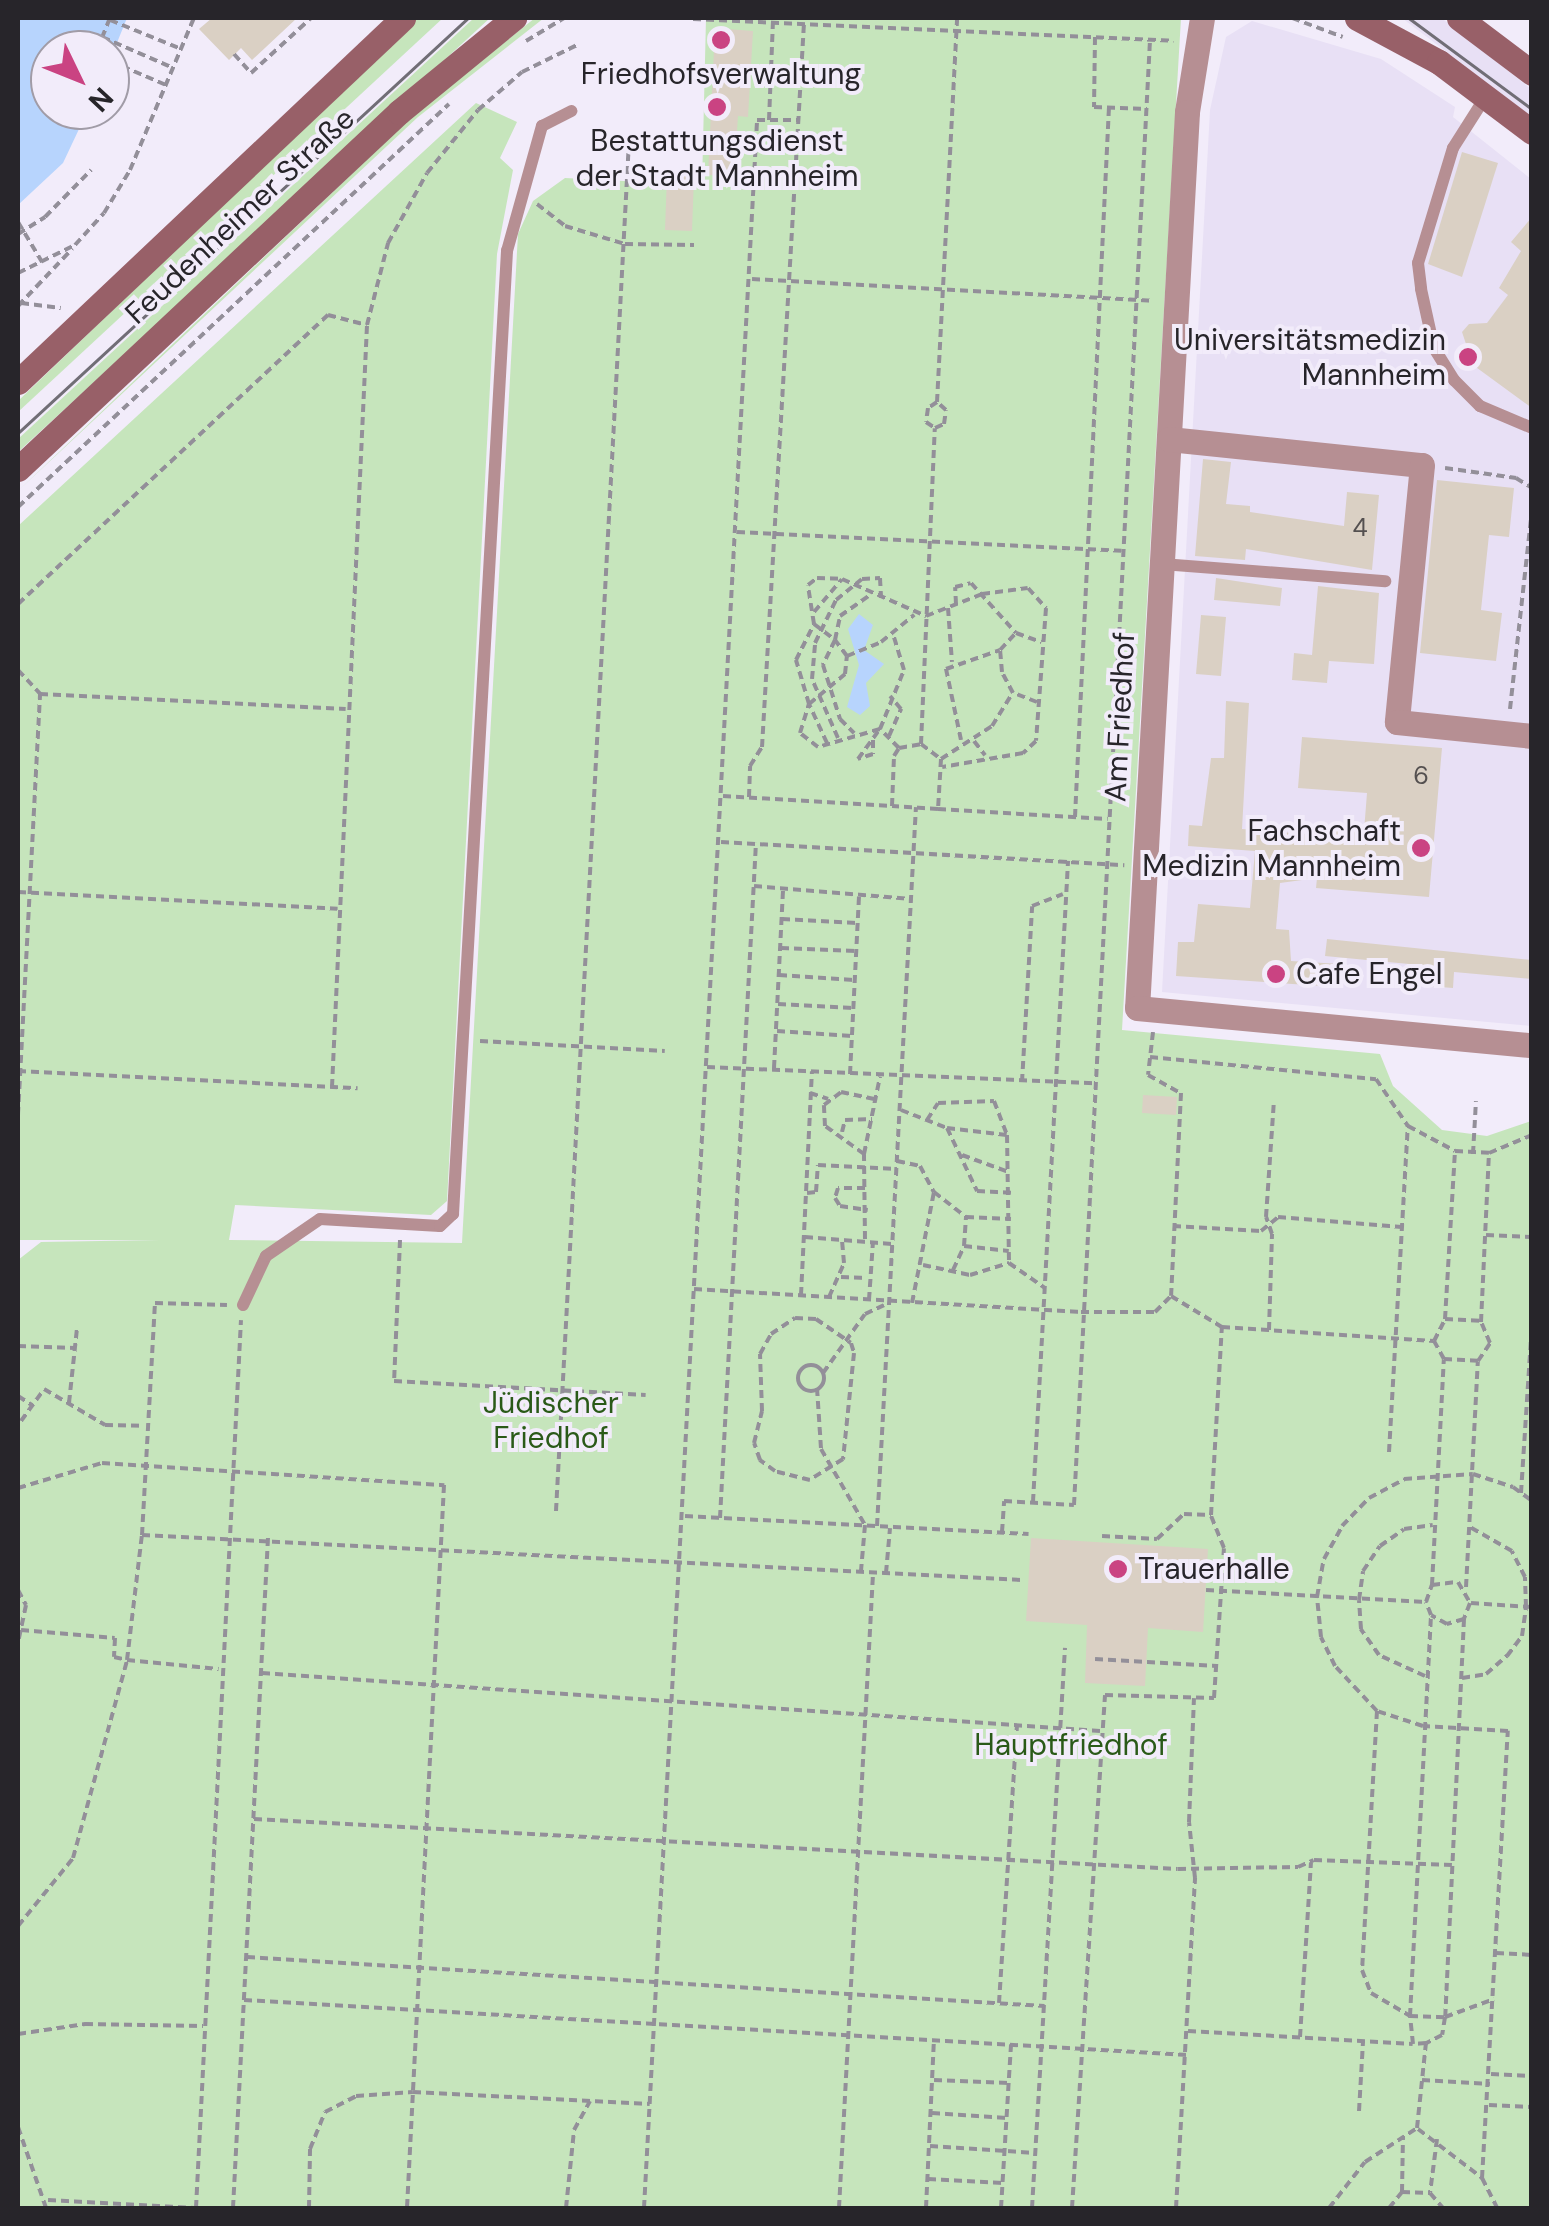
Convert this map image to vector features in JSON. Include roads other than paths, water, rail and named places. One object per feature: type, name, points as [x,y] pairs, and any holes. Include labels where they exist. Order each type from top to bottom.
[{"type":"main road","name":"Feudenheimer Straße","points":[[18,382],[403,18]]},
{"type":"main road","name":"Feudenheimer Straße","points":[[18,470],[399,112],[514,18]]},
{"type":"main road","points":[[1357,18],[1486,96],[1532,132]]},
{"type":"main road","points":[[1459,18],[1532,74]]},
{"type":"street","name":"Am Friedhof","points":[[1208,23],[1188,112],[1137,1008],[1532,1045]]},
{"type":"street","points":[[1169,439],[1422,465],[1397,722],[1519,735]]},
{"type":"lane","points":[[1486,96],[1453,148],[1418,263],[1421,290],[1434,348],[1454,380],[1480,406],[1532,428]]},
{"type":"lane","points":[[242,1305],[266,1256],[320,1219],[440,1226],[454,1214],[507,252],[519,195],[542,126],[570,110]]},
{"type":"lane","points":[[1162,564],[1385,581]]},
{"type":"water","points":[[18,18],[127,18],[122,30],[30,30],[30,130],[79,130],[63,163],[18,205]]},
{"type":"water","points":[[859,614],[873,625],[864,650],[884,664],[866,683],[870,706],[860,715],[847,707],[859,665],[848,629]]},
{"type":"tram line","points":[[18,433],[468,18]]},
{"type":"tram line","points":[[1409,18],[1532,109]]},
{"type":"place","name":"Friedhofsverwaltung","points":[[721,40]]},
{"type":"place","name":"Bestattungsdienst der Stadt Mannheim","points":[[717,107]]},
{"type":"place","name":"Universitätsmedizin Mannheim","points":[[1468,357]]},
{"type":"place","name":"Fachschaft Medizin Mannheim","points":[[1421,848]]},
{"type":"place","name":"Cafe Engel","points":[[1276,974]]},
{"type":"place","name":"Trauerhalle","points":[[1118,1569]]},
{"type":"park label","name":"Jüdischer Friedhof","points":[[551,1420]]},
{"type":"park label","name":"Hauptfriedhof","points":[[1071,1745]]}]
